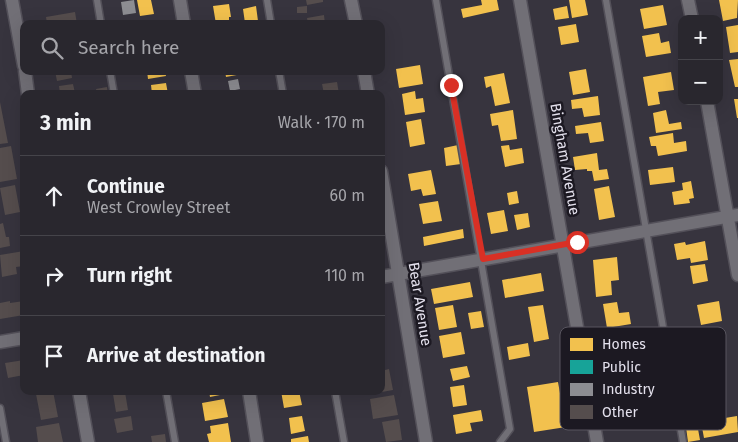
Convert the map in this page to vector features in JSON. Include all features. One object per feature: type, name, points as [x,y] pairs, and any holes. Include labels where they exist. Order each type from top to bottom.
[{"type":"street","points":[[0,1],[4,0]]},
{"type":"street","points":[[12,0],[20,44]]},
{"type":"street","points":[[180,0],[183,20]]},
{"type":"street","points":[[351,0],[355,20]]},
{"type":"street","name":"Bingham Avenue","points":[[520,0],[577,327]]},
{"type":"street","points":[[688,0],[691,15]]},
{"type":"street","points":[[26,75],[27,90]]},
{"type":"street","points":[[192,75],[194,90]]},
{"type":"street","points":[[365,75],[367,90]]},
{"type":"street","points":[[708,105],[733,216],[738,275]]},
{"type":"street","name":"Bear Avenue","points":[[385,194],[426,442]]},
{"type":"street","points":[[385,276],[733,216]]},
{"type":"street","points":[[0,342],[20,339]]},
{"type":"street","points":[[80,395],[88,442]]},
{"type":"street","points":[[250,395],[257,442]]},
{"type":"lane","points":[[97,0],[101,20]]},
{"type":"lane","points":[[267,0],[270,20]]},
{"type":"lane","points":[[436,0],[483,259],[510,429],[500,442]]},
{"type":"lane","points":[[606,0],[663,327]]},
{"type":"lane","points":[[111,75],[113,90]]},
{"type":"lane","points":[[280,75],[282,90]]},
{"type":"lane","points":[[167,395],[174,442]]},
{"type":"lane","points":[[336,395],[344,442]]},
{"type":"lane","points":[[0,408],[6,442]]},
{"type":"building: Homes","points":[[137,0],[151,0],[154,14],[140,16]]},
{"type":"building: Homes","points":[[481,0],[497,0],[499,10],[463,18],[461,9],[482,5]]},
{"type":"building: Homes","points":[[569,0],[585,0],[588,15],[572,18]]},
{"type":"building: Homes","points":[[719,0],[738,0],[737,18],[723,21]]},
{"type":"building: Homes","points":[[229,4],[231,17],[229,17],[229,20],[215,20],[213,6]]},
{"type":"building: Homes","points":[[663,5],[667,25],[644,29],[640,9]]},
{"type":"building: Homes","points":[[256,6],[258,20],[245,20],[243,9]]},
{"type":"building: Homes","points":[[567,6],[569,18],[555,20],[553,9]]},
{"type":"building: Homes","points":[[576,24],[579,42],[561,45],[558,27]]},
{"type":"building: Homes","points":[[738,25],[738,52],[730,53],[726,27]]},
{"type":"building: Homes","points":[[659,33],[661,43],[669,41],[671,53],[646,57],[642,36]]},
{"type":"building: Homes","points":[[738,59],[738,87],[735,87],[729,60]]},
{"type":"building: Homes","points":[[420,65],[423,84],[399,88],[396,69]]},
{"type":"building: Homes","points":[[586,69],[590,92],[573,95],[569,72]]},
{"type":"building: Homes","points":[[671,72],[674,90],[658,92],[660,104],[648,106],[643,77]]},
{"type":"building: Homes","points":[[504,73],[510,103],[495,106],[491,86],[486,88],[484,77]]},
{"type":"building: Homes","points":[[148,75],[166,76],[148,79]]},
{"type":"building: Homes","points":[[166,83],[167,90],[152,90],[151,85]]},
{"type":"building: Homes","points":[[415,91],[416,99],[423,98],[425,112],[405,115],[402,94]]},
{"type":"building: Homes","points":[[598,96],[600,115],[584,117],[582,108],[572,109],[571,100]]},
{"type":"building: Homes","points":[[734,99],[738,99],[738,118],[737,118]]},
{"type":"building: Homes","points":[[513,110],[517,139],[501,141],[498,125],[492,126],[490,114]]},
{"type":"building: Homes","points":[[666,110],[669,124],[681,122],[682,129],[656,133],[653,113]]},
{"type":"building: Homes","points":[[421,119],[425,144],[410,147],[406,122]]},
{"type":"building: Homes","points":[[601,122],[604,141],[590,143],[588,133],[576,134],[575,126]]},
{"type":"building: Homes","points":[[673,133],[674,143],[686,141],[687,151],[658,156],[656,146],[651,146],[649,137]]},
{"type":"building: Homes","points":[[458,145],[461,164],[446,166],[444,148]]},
{"type":"building: Homes","points":[[509,145],[510,150],[522,148],[524,163],[505,167],[501,146]]},
{"type":"building: Homes","points":[[597,153],[599,170],[607,169],[609,179],[594,181],[592,171],[587,171],[587,169],[575,170],[573,157]]},
{"type":"building: Homes","points":[[673,167],[675,182],[650,185],[648,170]]},
{"type":"building: Homes","points":[[431,170],[436,194],[423,196],[421,189],[411,191],[408,174]]},
{"type":"building: Homes","points":[[691,181],[694,198],[689,199],[690,203],[674,205],[672,192],[683,190],[682,183]]},
{"type":"building: Homes","points":[[609,186],[615,217],[599,220],[594,189]]},
{"type":"building: Homes","points":[[517,191],[519,203],[509,205],[507,193]]},
{"type":"building: Homes","points":[[438,201],[442,221],[423,224],[419,204]]},
{"type":"building: Homes","points":[[504,210],[508,231],[491,234],[487,213]]},
{"type":"building: Homes","points":[[528,213],[530,227],[517,230],[514,215]]},
{"type":"building: Homes","points":[[463,229],[464,238],[424,246],[423,237]]},
{"type":"building: Homes","points":[[705,241],[708,260],[691,263],[690,258],[677,260],[674,244],[685,242],[686,245]]},
{"type":"building: Homes","points":[[617,257],[619,280],[611,281],[612,295],[596,297],[593,260]]},
{"type":"building: Homes","points":[[705,264],[708,281],[693,284],[690,266]]},
{"type":"building: Homes","points":[[541,273],[544,291],[505,298],[502,280]]},
{"type":"building: Homes","points":[[470,282],[473,297],[434,304],[431,289]]},
{"type":"building: Homes","points":[[719,301],[722,321],[701,325],[697,305]]},
{"type":"building: Homes","points":[[617,302],[619,313],[629,312],[631,324],[607,327],[603,304]]},
{"type":"building: Homes","points":[[453,305],[457,327],[439,330],[435,308]]},
{"type":"building: Homes","points":[[543,305],[549,339],[534,342],[528,307]]},
{"type":"building: Homes","points":[[481,311],[484,327],[471,329],[468,313]]},
{"type":"building: Homes","points":[[461,332],[465,354],[443,358],[439,336]]},
{"type":"building: Homes","points":[[528,343],[530,356],[509,360],[507,347]]},
{"type":"building: Homes","points":[[467,366],[470,377],[453,381],[450,369]]},
{"type":"building: Homes","points":[[558,382],[560,393],[560,428],[534,432],[527,387]]},
{"type":"building: Homes","points":[[464,385],[467,405],[453,407],[450,387]]},
{"type":"building: Homes","points":[[282,395],[300,395],[302,405],[284,408]]},
{"type":"building: Homes","points":[[224,399],[228,417],[205,421],[202,403]]},
{"type":"building: Homes","points":[[481,410],[483,421],[470,423],[472,431],[456,434],[453,415]]},
{"type":"building: Homes","points":[[302,416],[305,431],[291,434],[289,418]]},
{"type":"building: Homes","points":[[737,416],[738,432],[704,438],[702,430],[726,430],[726,418]]},
{"type":"building: Homes","points":[[228,423],[231,442],[209,442],[207,434],[211,433],[210,426]]},
{"type":"building: Homes","points":[[686,430],[698,430],[700,440],[688,442]]},
{"type":"building: Homes","points":[[308,436],[309,442],[291,442],[291,439]]},
{"type":"building: Industry","points":[[134,0],[136,13],[123,15],[121,2]]},
{"type":"building: Industry","points":[[238,79],[240,89],[230,90],[228,81]]},
{"type":"building: Other","points":[[306,0],[323,0],[323,2],[307,5]]},
{"type":"building: Other","points":[[307,6],[307,13],[297,13],[297,7]]},
{"type":"building: Other","points":[[75,12],[76,20],[46,20],[46,17]]},
{"type":"building: Other","points":[[324,15],[325,20],[307,20],[307,18]]},
{"type":"building: Other","points":[[56,75],[72,75],[72,78],[57,81]]},
{"type":"building: Other","points":[[337,82],[338,90],[323,90],[322,84]]},
{"type":"building: Other","points":[[73,84],[74,90],[60,90],[59,86]]},
{"type":"building: Other","points":[[107,87],[107,90],[96,90]]},
{"type":"building: Other","points":[[0,102],[8,143],[0,144]]},
{"type":"building: Other","points":[[11,146],[17,179],[0,182],[0,148]]},
{"type":"building: Other","points":[[15,185],[20,212],[5,215],[0,188]]},
{"type":"building: Other","points":[[3,223],[6,237],[9,237],[10,246],[0,248],[0,224]]},
{"type":"building: Other","points":[[20,252],[20,266],[16,267],[17,274],[2,277],[0,255]]},
{"type":"building: Other","points":[[20,302],[20,316],[0,319],[0,303]]},
{"type":"building: Other","points":[[20,361],[20,376],[8,378],[5,363]]},
{"type":"building: Other","points":[[389,369],[393,390],[385,391],[385,370]]},
{"type":"building: Other","points":[[36,395],[54,395],[58,417],[41,420]]},
{"type":"building: Other","points":[[113,395],[126,395],[128,410],[116,412]]},
{"type":"building: Other","points":[[394,395],[398,415],[373,419],[370,399]]},
{"type":"building: Other","points":[[131,416],[133,430],[117,433],[114,419]]},
{"type":"building: Other","points":[[399,419],[402,440],[386,442],[382,422]]},
{"type":"building: Other","points":[[59,423],[63,442],[38,442],[36,427]]},
{"type":"building: Other","points":[[165,434],[166,442],[152,442],[151,436]]},
{"type":"route","points":[[451,85],[483,259],[577,242]]}]
